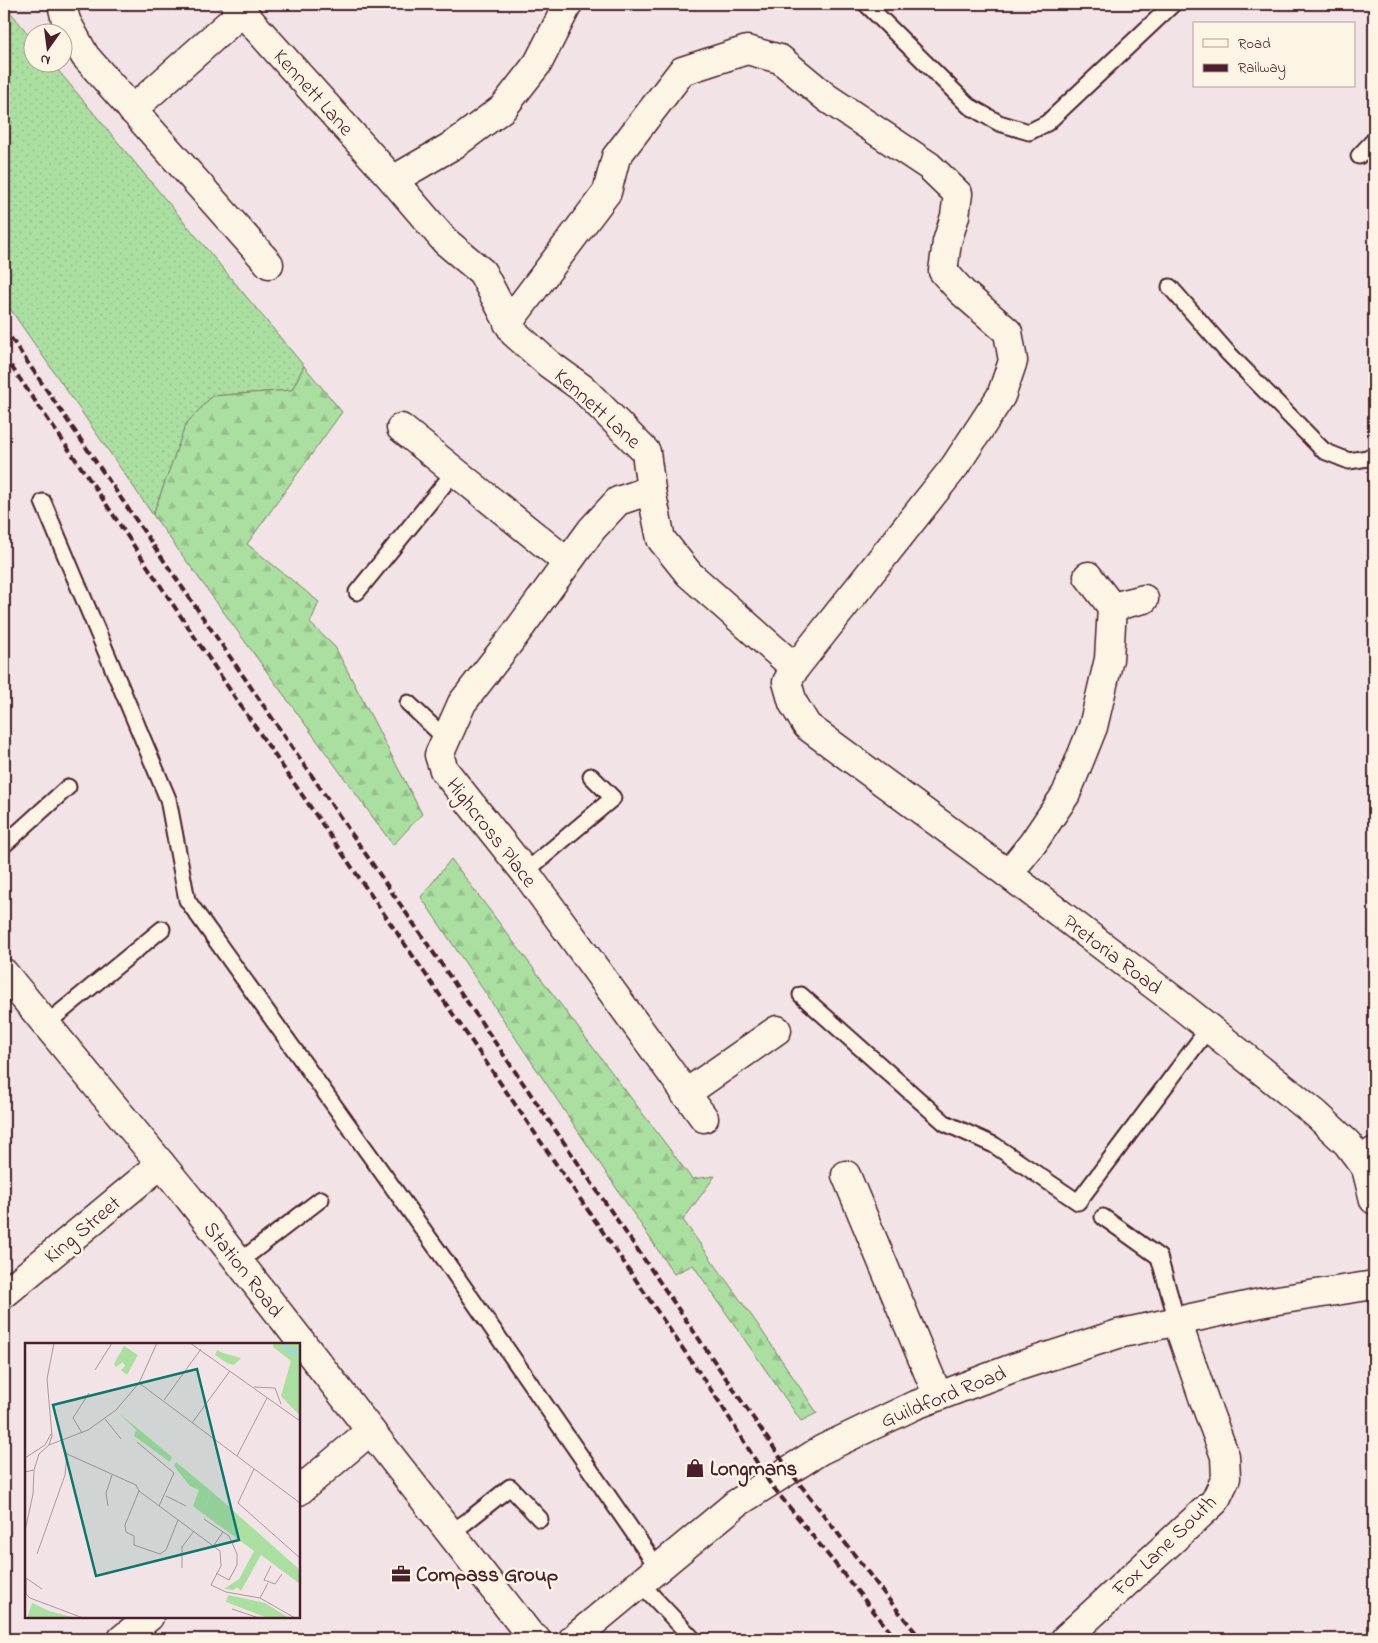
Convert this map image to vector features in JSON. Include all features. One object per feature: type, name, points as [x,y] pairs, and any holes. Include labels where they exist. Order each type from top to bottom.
[{"type":"street","points":[[62,4],[66,21],[85,56],[269,264]]},
{"type":"street","points":[[394,180],[455,144],[503,108],[538,63],[568,4]]},
{"type":"street","points":[[132,110],[239,8]]},
{"type":"street","name":"Kennett Lane","points":[[239,8],[394,180],[445,241],[482,272],[514,334],[549,364],[582,388],[646,452],[651,490],[662,539],[689,574],[795,668]]},
{"type":"street","points":[[508,323],[607,192],[616,157],[682,70],[747,50],[780,59],[827,98],[929,166],[958,194],[955,216],[947,242],[943,271],[962,292],[1008,332],[1013,361],[1001,396],[955,466],[795,668]]},
{"type":"street","points":[[402,428],[567,562]]},
{"type":"street","name":"Highcross Place","points":[[651,490],[618,501],[592,528],[514,636],[462,703],[439,755],[444,770],[525,872],[704,1118]]},
{"type":"street","points":[[1008,874],[1033,843],[1066,794],[1093,728],[1109,659],[1112,607],[1088,576]]},
{"type":"street","points":[[1112,607],[1144,599]]},
{"type":"street","name":"Pretoria Road","points":[[795,668],[787,682],[793,702],[807,726],[1008,874],[1175,1001],[1316,1114],[1347,1143],[1370,1158]]},
{"type":"street","name":"Station Road","points":[[4,972],[161,1164],[530,1635],[536,1639]]},
{"type":"street","points":[[686,1094],[778,1030]]},
{"type":"street","points":[[1370,1158],[1374,1200]]},
{"type":"street","name":"King Street","points":[[4,1294],[161,1164]]},
{"type":"street","points":[[846,1176],[938,1396]]},
{"type":"street","name":"Guildford Road","points":[[572,1639],[737,1503],[821,1450],[913,1406],[1013,1368],[1118,1334],[1265,1302],[1374,1285]]},
{"type":"street","name":"Fox Lane South","points":[[1065,1639],[1215,1501],[1226,1478],[1225,1456],[1177,1321]]},
{"type":"street","points":[[300,1490],[370,1431]]},
{"type":"street","points":[[122,1639],[148,1618]]},
{"type":"lane","points":[[866,4],[969,106],[999,123],[1029,132],[1047,123],[1173,4]]},
{"type":"lane","points":[[1359,156],[1374,140]]},
{"type":"lane","points":[[1170,287],[1228,353],[1324,451],[1350,461],[1374,457]]},
{"type":"lane","points":[[357,592],[455,472]]},
{"type":"lane","points":[[43,502],[168,799],[186,900],[447,1263],[649,1576],[693,1639]]},
{"type":"lane","points":[[408,703],[446,739]]},
{"type":"lane","points":[[525,872],[614,798],[591,776]]},
{"type":"lane","points":[[4,845],[68,787]]},
{"type":"lane","points":[[46,1024],[162,929]]},
{"type":"lane","points":[[801,995],[945,1123],[994,1146],[1078,1202],[1208,1029]]},
{"type":"lane","points":[[239,1262],[321,1199]]},
{"type":"lane","points":[[1104,1218],[1159,1257],[1177,1321]]},
{"type":"lane","points":[[450,1533],[510,1487],[540,1519]]},
{"type":"green space","points":[[4,4],[22,26],[22,72],[59,72],[304,366],[292,390],[212,396],[186,424],[153,515],[4,300]]},
{"type":"green space","points":[[304,366],[342,412],[247,544],[319,602],[310,623],[335,647],[422,814],[393,845],[153,515],[186,424],[212,396],[292,390]]},
{"type":"green space","points":[[451,859],[692,1179],[715,1176],[683,1220],[756,1322],[817,1413],[801,1421],[693,1265],[674,1274],[421,897]]},
{"type":"railway","points":[[4,328],[789,1470],[921,1639]]},
{"type":"railway","points":[[4,356],[94,486],[234,696],[720,1403],[769,1482],[896,1639]]},
{"type":"place","name":"Longmans","points":[[695,1468]]},
{"type":"place","name":"Compass Group","points":[[401,1574]]}]
